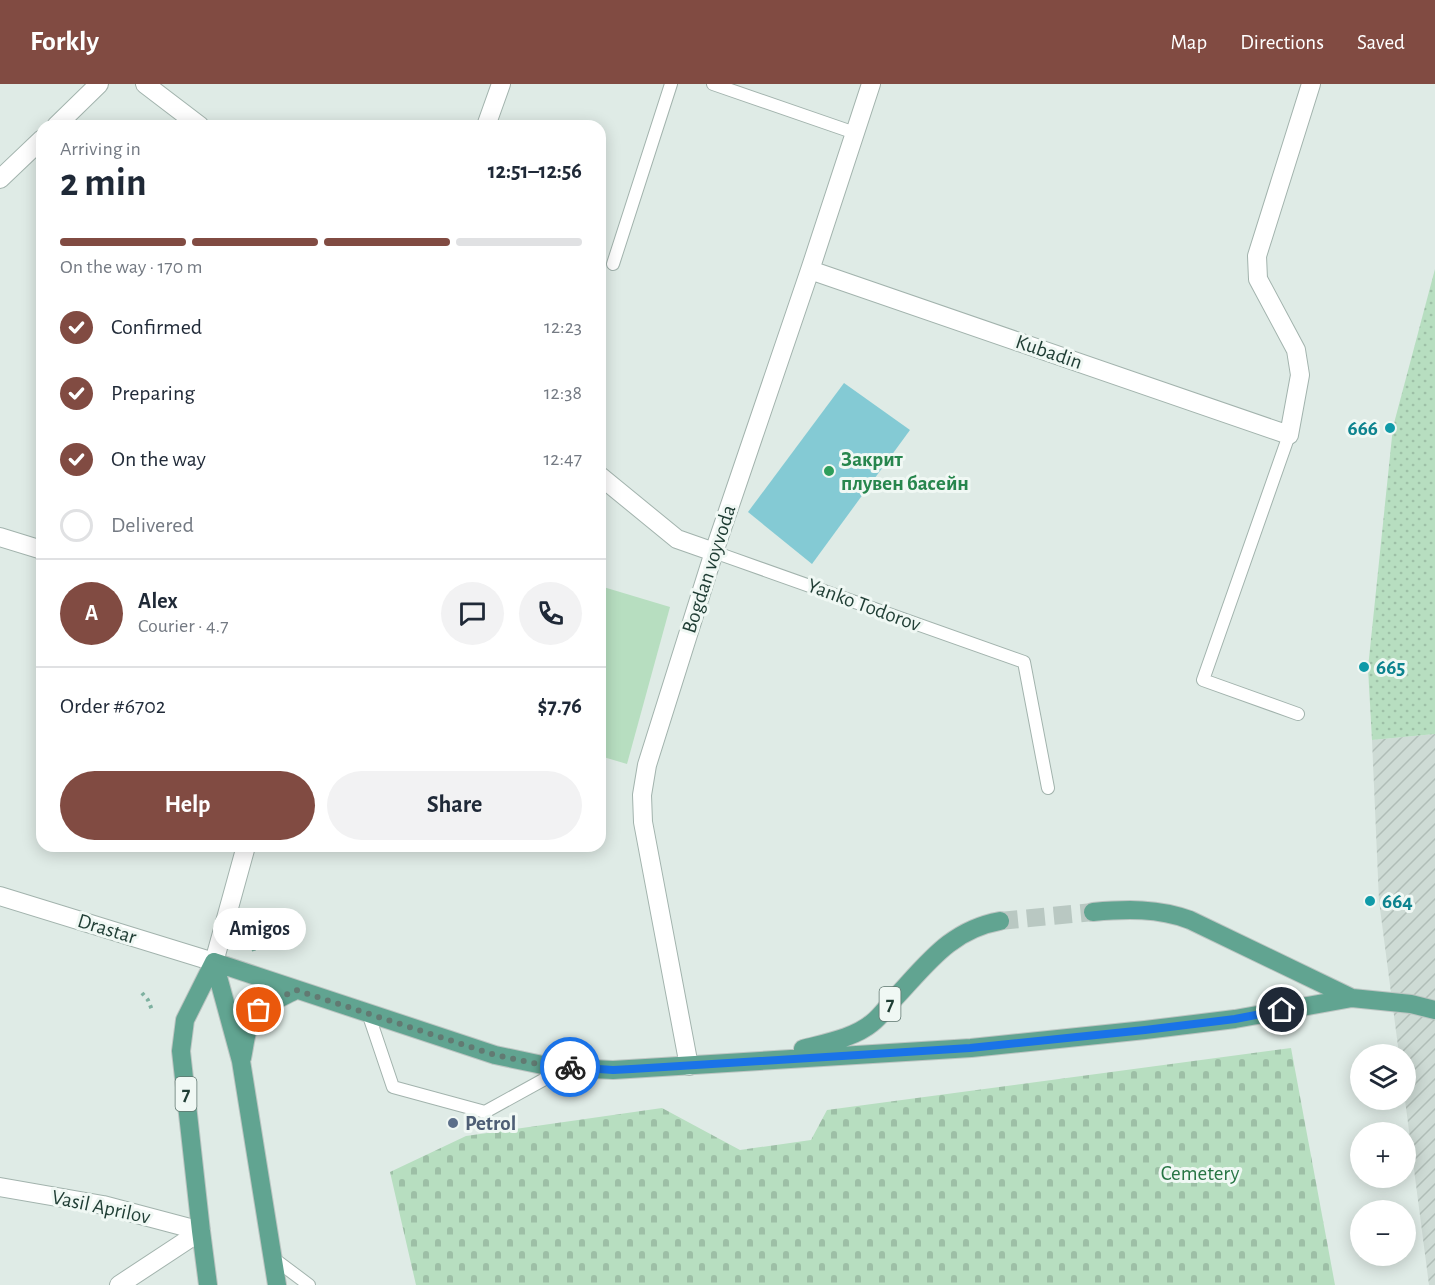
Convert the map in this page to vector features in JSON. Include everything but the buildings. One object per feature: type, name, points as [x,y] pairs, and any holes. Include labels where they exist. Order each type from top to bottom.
[{"type":"main road","name":"7","points":[[1093,912],[1140,910],[1176,915],[1352,998]]},
{"type":"main road","name":"7","points":[[763,1059],[834,1040],[872,1024],[943,948],[969,930],[1000,921]]},
{"type":"main road","name":"7","points":[[208,1285],[181,1051],[185,1020],[214,962],[495,1055],[552,1067],[613,1070],[970,1048],[1235,1019],[1352,998],[1411,1004]]},
{"type":"main road","points":[[214,962],[241,1061],[277,1285]]},
{"type":"main road","points":[[241,1061],[248,1029],[259,1010],[296,990]]},
{"type":"main road","points":[[1411,1004],[1435,1003]]},
{"type":"main road","points":[[1411,1004],[1435,1010]]},
{"type":"street","points":[[62,120],[99,84]]},
{"type":"street","points":[[145,84],[192,120]]},
{"type":"street","points":[[488,120],[501,84]]},
{"type":"street","name":"Bogdan voyvoda","points":[[689,1066],[643,822],[642,795],[647,765],[714,552],[871,84]]},
{"type":"street","points":[[1288,435],[1300,375],[1296,350],[1258,279],[1257,256],[1311,84]]},
{"type":"street","points":[[0,180],[36,145]]},
{"type":"street","name":"Kubadin","points":[[810,270],[1288,435]]},
{"type":"street","name":"Yanko Todorov","points":[[606,481],[677,539],[714,552]]},
{"type":"street","points":[[0,537],[36,548]]},
{"type":"street","points":[[214,962],[244,852]]},
{"type":"street","name":"Drastar","points":[[0,896],[214,962]]},
{"type":"street","name":"Vasil Aprilov","points":[[0,1187],[103,1205],[201,1231]]},
{"type":"street","points":[[118,1285],[201,1231]]},
{"type":"lane","points":[[613,264],[671,84]]},
{"type":"lane","points":[[713,84],[855,133]]},
{"type":"lane","points":[[1288,435],[1203,680],[1298,714]]},
{"type":"lane","name":"Yanko Todorov","points":[[714,552],[1024,662],[1048,788]]},
{"type":"lane","points":[[368,1013],[393,1087],[485,1112],[566,1067]]},
{"type":"lane","points":[[273,1258],[309,1285]]},
{"type":"path","points":[[142,993],[148,999],[152,1010]]},
{"type":"shaded area","points":[[1435,734],[1435,1285],[1429,1285],[1416,1185],[1416,1122],[1408,1122],[1406,1110],[1416,1110],[1416,1044],[1398,1044],[1379,901],[1372,740]]},
{"type":"green space","points":[[1435,269],[1435,734],[1372,740],[1368,668],[1393,427]]},
{"type":"green space","points":[[606,588],[670,607],[627,764],[606,758]]},
{"type":"green space","name":"Cemetery","points":[[1291,1048],[1335,1285],[416,1285],[390,1172],[466,1136],[662,1108],[740,1150],[811,1140],[827,1110]]},
{"type":"water","name":"Закрит плувен басейн","points":[[844,383],[910,430],[812,564],[748,512]]},
{"type":"tunnel","points":[[1000,921],[1093,912]]},
{"type":"way so far","points":[[259,1010],[296,990],[495,1055],[552,1067],[570,1067]]},
{"type":"place","name":"666","points":[[1390,428]]},
{"type":"place","name":"Закрит плувен басейн","points":[[829,471]]},
{"type":"place","name":"665","points":[[1364,667]]},
{"type":"place","name":"664","points":[[1370,901]]},
{"type":"place","name":"Amigos","points":[[259,1010]]},
{"type":"place","name":"Petrol","points":[[453,1123]]},
{"type":"route","points":[[570,1067],[613,1070],[970,1048],[1145,1030],[1235,1019],[1282,1010]]}]
